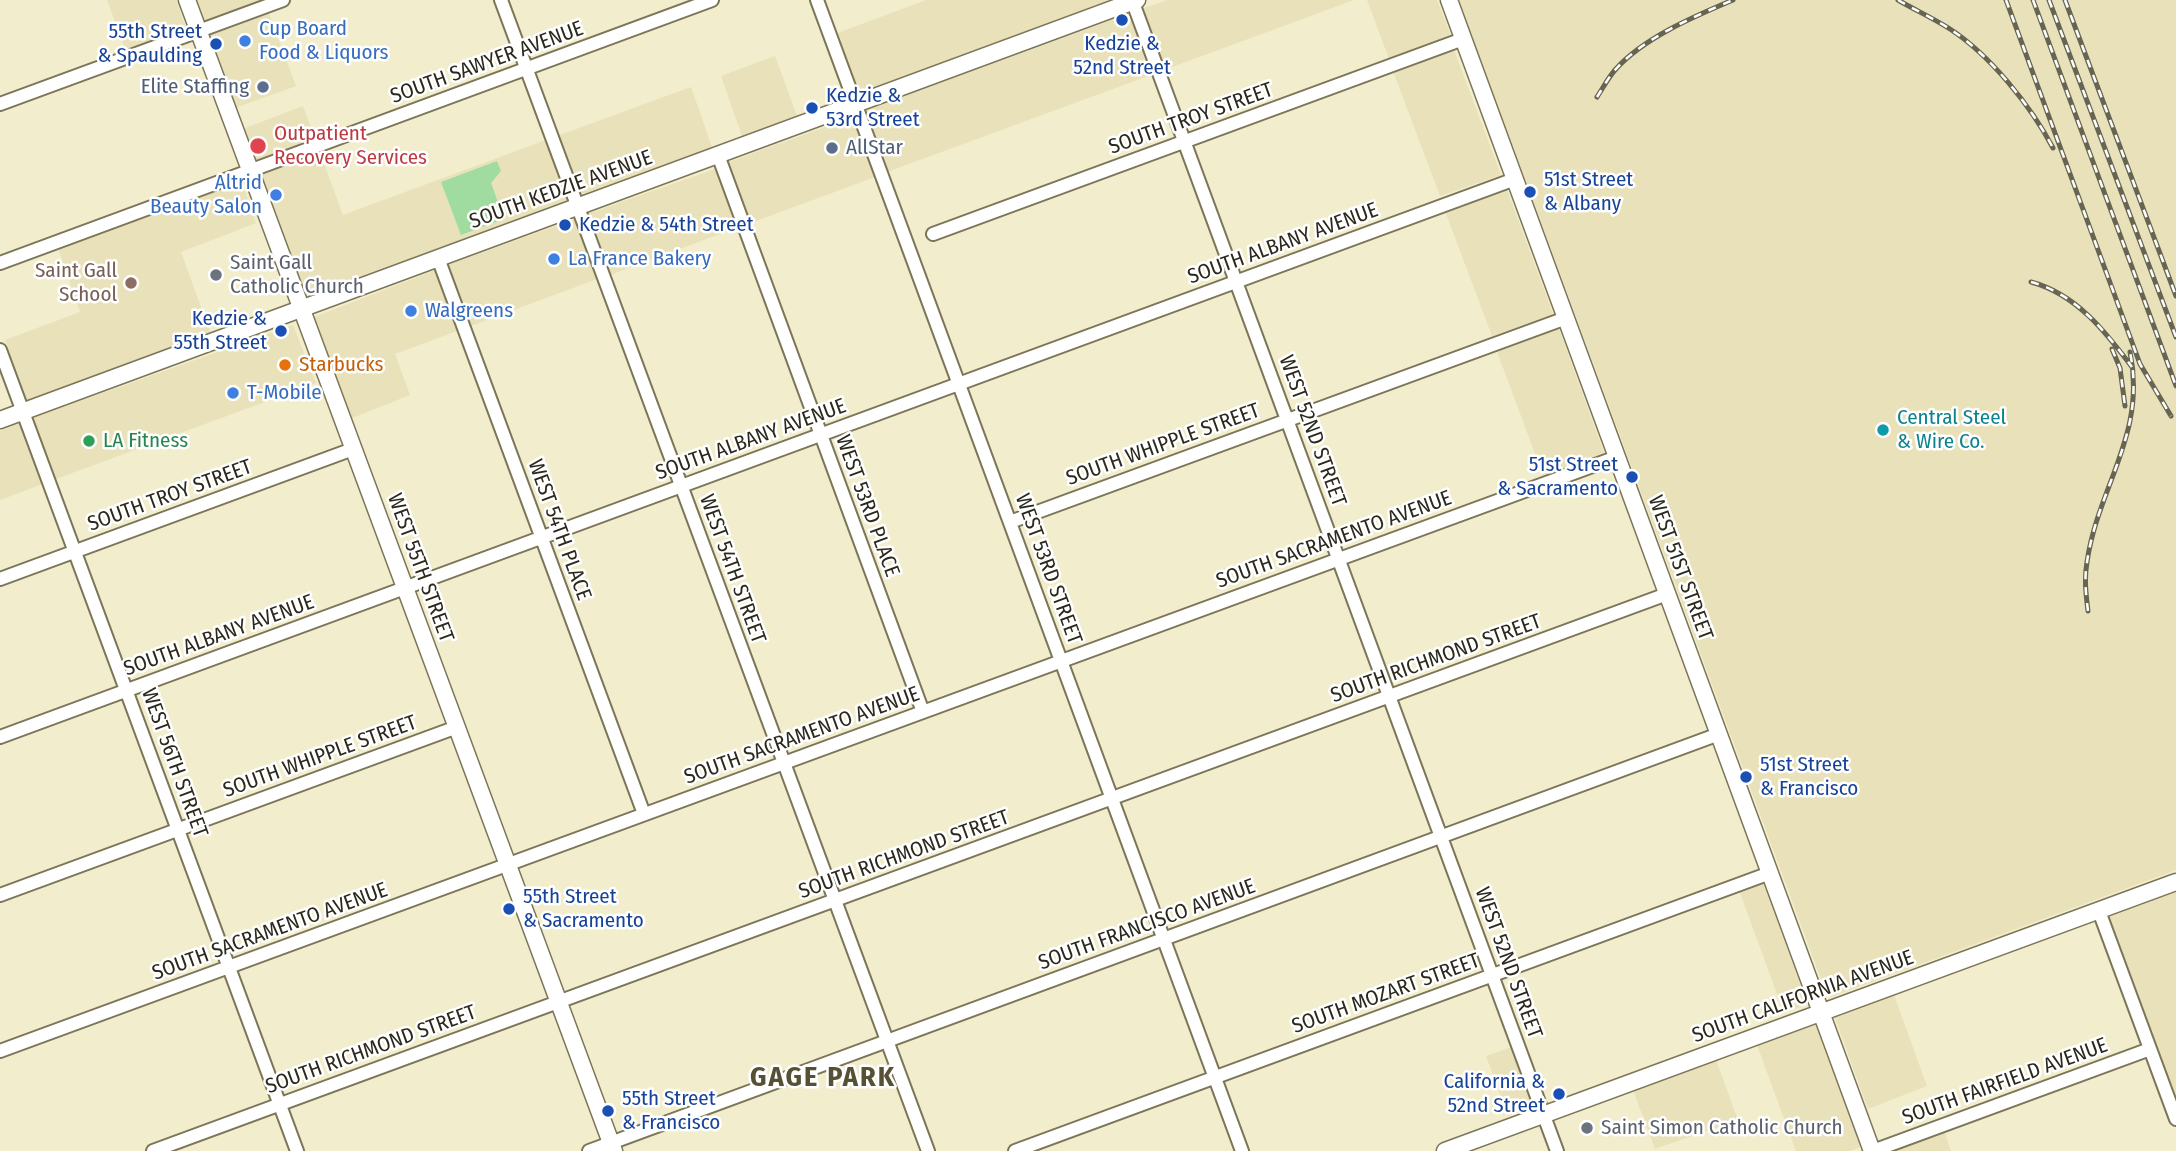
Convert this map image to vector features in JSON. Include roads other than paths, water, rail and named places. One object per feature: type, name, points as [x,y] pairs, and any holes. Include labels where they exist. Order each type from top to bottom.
[{"type":"main road","name":"WEST 55TH STREET","points":[[187,0],[612,1147]]},
{"type":"main road","name":"WEST 51ST STREET","points":[[1449,0],[1873,1151]]},
{"type":"main road","name":"SOUTH KEDZIE AVENUE","points":[[0,420],[1134,1]]},
{"type":"main road","name":"SOUTH CALIFORNIA AVENUE","points":[[1445,1151],[2176,882]]},
{"type":"street","points":[[0,104],[283,0]]},
{"type":"street","name":"WEST 54TH STREET","points":[[501,0],[928,1151]]},
{"type":"street","name":"SOUTH SAWYER AVENUE","points":[[0,263],[712,0]]},
{"type":"street","name":"WEST 53RD STREET","points":[[817,0],[1242,1151]]},
{"type":"street","name":"WEST 52ND STREET","points":[[1134,1],[1557,1151]]},
{"type":"street","name":"SOUTH TROY STREET","points":[[933,234],[1463,39]]},
{"type":"street","name":"WEST 53RD PLACE","points":[[718,155],[923,712]]},
{"type":"street","name":"SOUTH ALBANY AVENUE","points":[[0,737],[1515,179]]},
{"type":"street","name":"WEST 54TH PLACE","points":[[438,258],[644,814]]},
{"type":"street","name":"SOUTH WHIPPLE STREET","points":[[1010,522],[1566,318]]},
{"type":"street","name":"WEST 56TH STREET","points":[[0,350],[297,1151]]},
{"type":"street","name":"SOUTH TROY STREET","points":[[0,579],[353,449]]},
{"type":"street","name":"SOUTH SACRAMENTO AVENUE","points":[[0,1051],[1617,457]]},
{"type":"street","name":"SOUTH RICHMOND STREET","points":[[153,1151],[1667,594]]},
{"type":"street","name":"SOUTH WHIPPLE STREET","points":[[0,895],[457,727]]},
{"type":"street","name":"SOUTH FRANCISCO AVENUE","points":[[589,1151],[612,1147],[887,1041],[1719,734]]},
{"type":"street","name":"SOUTH MOZART STREET","points":[[1015,1151],[1770,873]]},
{"type":"street","points":[[2099,911],[2176,1119]]},
{"type":"street","name":"SOUTH FAIRFIELD AVENUE","points":[[1873,1151],[2150,1049]]},
{"type":"railway","points":[[1597,97],[1615,70],[1640,48],[1670,29],[1733,0]]},
{"type":"railway","points":[[1898,0],[1950,29],[1980,53],[2008,82],[2053,148]]},
{"type":"railway","points":[[2006,0],[2140,364],[2171,416]]},
{"type":"railway","points":[[2033,0],[2176,386]]},
{"type":"railway","points":[[2049,0],[2176,337]]},
{"type":"railway","points":[[2065,0],[2176,296]]},
{"type":"railway","points":[[2031,282],[2062,295],[2076,305],[2100,327],[2132,367]]},
{"type":"railway","points":[[2112,349],[2120,368],[2125,406]]},
{"type":"railway","points":[[2088,611],[2087,562],[2101,509],[2127,434],[2132,409],[2130,352]]},
{"type":"place","name":"Kedzie & 52nd Street","points":[[1122,20]]},
{"type":"place","name":"Cup Board Food & Liquors","points":[[245,41]]},
{"type":"place","name":"55th Street & Spaulding","points":[[216,44]]},
{"type":"place","name":"Elite Staffing","points":[[263,87]]},
{"type":"place","name":"Kedzie & 53rd Street","points":[[812,108]]},
{"type":"place","name":"Outpatient Recovery Services","points":[[258,146]]},
{"type":"place","name":"AllStar","points":[[832,148]]},
{"type":"place","name":"51st Street & Albany","points":[[1530,192]]},
{"type":"place","name":"Altrid Beauty Salon","points":[[276,195]]},
{"type":"place","name":"Kedzie & 54th Street","points":[[565,225]]},
{"type":"place","name":"La France Bakery","points":[[554,259]]},
{"type":"place","name":"Saint Gall Catholic Church","points":[[216,275]]},
{"type":"place","name":"Saint Gall School","points":[[131,283]]},
{"type":"place","name":"Walgreens","points":[[411,311]]},
{"type":"place","name":"Kedzie & 55th Street","points":[[281,331]]},
{"type":"place","name":"Starbucks","points":[[285,365]]},
{"type":"place","name":"T-Mobile","points":[[233,393]]},
{"type":"place","name":"Central Steel & Wire Co.","points":[[1883,430]]},
{"type":"place","name":"LA Fitness","points":[[89,441]]},
{"type":"place","name":"51st Street & Sacramento","points":[[1632,477]]},
{"type":"place","name":"51st Street & Francisco","points":[[1746,777]]},
{"type":"place","name":"55th Street & Sacramento","points":[[509,909]]},
{"type":"place","name":"California & 52nd Street","points":[[1559,1094]]},
{"type":"place","name":"55th Street & Francisco","points":[[608,1111]]},
{"type":"place","name":"Saint Simon Catholic Church","points":[[1587,1128]]},
{"type":"district","name":"GAGE PARK","points":[[823,1078]]}]
